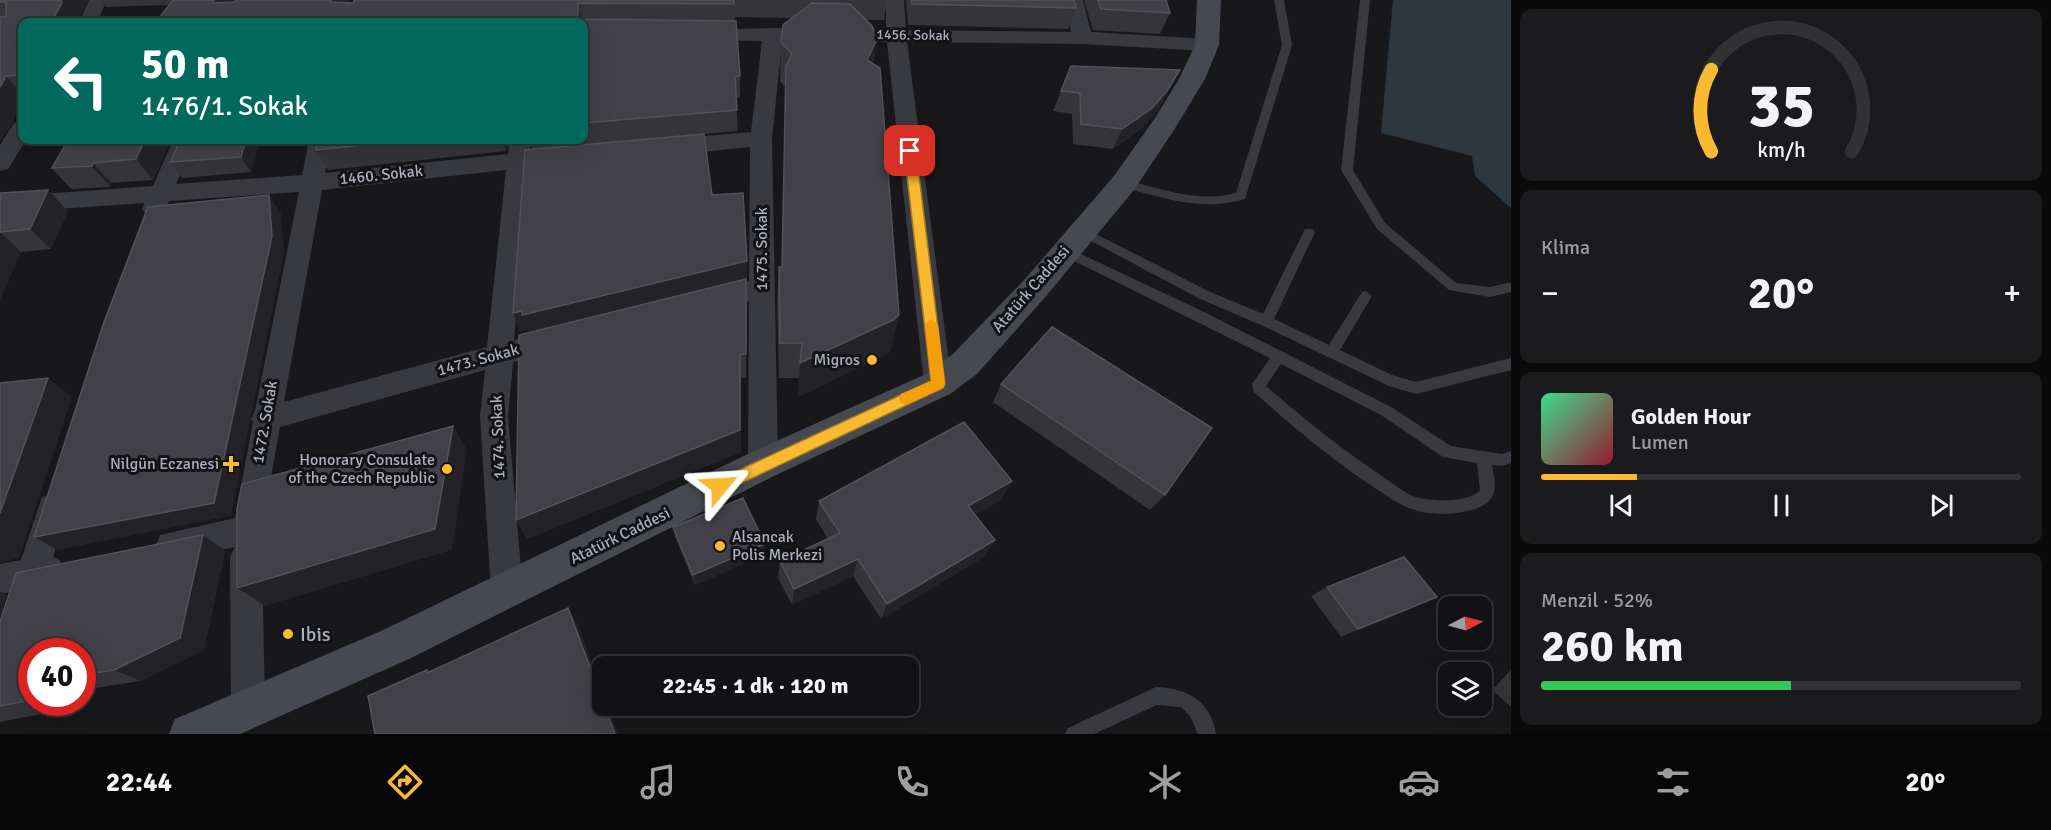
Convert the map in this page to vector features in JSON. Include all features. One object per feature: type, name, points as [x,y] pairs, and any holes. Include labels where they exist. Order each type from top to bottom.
[{"type":"street","points":[[90,18],[98,0]]},
{"type":"street","points":[[895,0],[896,34],[938,384]]},
{"type":"street","points":[[1074,0],[1082,38]]},
{"type":"street","name":"Atatürk Caddesi","points":[[190,734],[249,717],[763,464],[938,384],[965,364],[1036,287],[1124,183],[1192,79],[1207,45],[1209,0]]},
{"type":"street","name":"1456. Sokak","points":[[678,33],[1082,38],[1207,45]]},
{"type":"street","name":"1475. Sokak","points":[[763,464],[761,139],[772,34]]},
{"type":"street","points":[[0,163],[18,134]]},
{"type":"street","points":[[645,149],[761,139]]},
{"type":"street","points":[[147,228],[182,144]]},
{"type":"street","name":"1472. Sokak","points":[[249,717],[246,530],[319,144]]},
{"type":"street","name":"1460. Sokak","points":[[0,205],[310,183],[519,150],[587,154]]},
{"type":"street","name":"1474. Sokak","points":[[507,592],[494,416],[519,150]]},
{"type":"street","points":[[682,308],[762,288]]},
{"type":"street","name":"1473. Sokak","points":[[266,419],[579,334]]},
{"type":"street","points":[[15,629],[59,486]]},
{"type":"street","points":[[146,550],[246,530]]},
{"type":"street","points":[[0,579],[78,563]]},
{"type":"lane","points":[[1124,183],[1202,202],[1226,202],[1240,196],[1287,45],[1279,0]]},
{"type":"lane","points":[[1365,0],[1347,170],[1382,226],[1453,287],[1490,292],[1511,286]]},
{"type":"lane","points":[[1266,321],[1309,232]]},
{"type":"lane","points":[[1073,241],[1266,321],[1389,380],[1416,388],[1511,364]]},
{"type":"lane","points":[[1073,241],[1197,315],[1386,411],[1448,452],[1502,460],[1511,457]]},
{"type":"lane","points":[[1197,315],[1204,295]]},
{"type":"lane","points":[[1332,352],[1366,296]]},
{"type":"lane","points":[[1279,356],[1259,384],[1259,388],[1335,454],[1415,503],[1457,505],[1478,502],[1486,498],[1489,493],[1483,457]]},
{"type":"lane","points":[[1074,734],[1156,696],[1183,696],[1194,705],[1207,734]]},
{"type":"shaded area","points":[[1393,0],[1511,0],[1511,208],[1475,176],[1472,156],[1381,133]]},
{"type":"building","points":[[0,0],[61,0],[62,3],[53,18],[18,18],[18,75],[6,76],[0,87],[0,17],[6,17],[6,2],[0,2]]},
{"type":"building","points":[[173,0],[214,0],[213,3],[235,2],[236,0],[331,0],[330,2],[353,3],[354,0],[734,0],[734,4],[578,3],[579,18],[159,18]]},
{"type":"building","points":[[911,0],[1074,0],[1076,8],[912,4]]},
{"type":"building","points":[[1098,0],[1166,0],[1170,13],[1101,9]]},
{"type":"building","points":[[812,3],[850,4],[872,26],[877,39],[867,60],[880,68],[899,315],[893,320],[800,363],[802,343],[780,343],[779,267],[782,267],[786,66],[792,54],[781,42],[783,25]]},
{"type":"building","points":[[588,19],[736,21],[740,76],[735,77],[737,110],[588,123]]},
{"type":"building","points":[[1071,66],[1180,70],[1167,91],[1151,109],[1122,129],[1081,124],[1080,93],[1061,91]]},
{"type":"building","points":[[704,134],[712,195],[743,193],[747,261],[522,315],[522,311],[513,313],[525,150]]},
{"type":"building","points":[[66,144],[143,144],[136,159],[93,163],[92,166],[52,168]]},
{"type":"building","points":[[178,144],[245,144],[241,157],[171,162]]},
{"type":"building","points":[[317,144],[373,144],[316,150]]},
{"type":"building","points":[[48,190],[30,229],[0,232],[0,193]]},
{"type":"building","points":[[269,195],[272,236],[214,503],[34,537],[104,322],[148,207]]},
{"type":"building","points":[[746,279],[746,354],[740,354],[740,430],[516,520],[519,335]]},
{"type":"building","points":[[1052,327],[1212,428],[1165,495],[1001,384]]},
{"type":"building","points":[[48,378],[0,513],[0,383]]},
{"type":"building","points":[[964,422],[1012,481],[968,506],[995,540],[887,604],[858,559],[794,589],[780,561],[840,533],[819,501]]},
{"type":"building","points":[[453,426],[435,529],[237,588],[237,509],[242,484]]},
{"type":"building","name":"Alsancak Polis Merkezi","points":[[743,498],[765,544],[693,575],[673,527]]},
{"type":"building","points":[[203,535],[180,638],[114,670],[96,673],[96,638],[18,638],[18,703],[0,706],[0,621],[16,573]]},
{"type":"building","points":[[1404,557],[1437,597],[1358,629],[1327,587]]},
{"type":"building","points":[[568,608],[592,672],[592,716],[608,716],[615,734],[375,734],[368,696],[427,670],[427,673]]},
{"type":"slow traffic","points":[[906,399],[938,384],[931,325]]},
{"type":"place","name":"Migros","points":[[872,360]]},
{"type":"place","name":"Nilgün Eczanesi","points":[[231,464]]},
{"type":"place","name":"Honorary Consulate of the Czech Republic","points":[[447,469]]},
{"type":"place","name":"Alsancak Polis Merkezi","points":[[720,546]]},
{"type":"place","name":"Ibis","points":[[288,634]]},
{"type":"route","points":[[720,486],[938,384],[910,151]]}]
